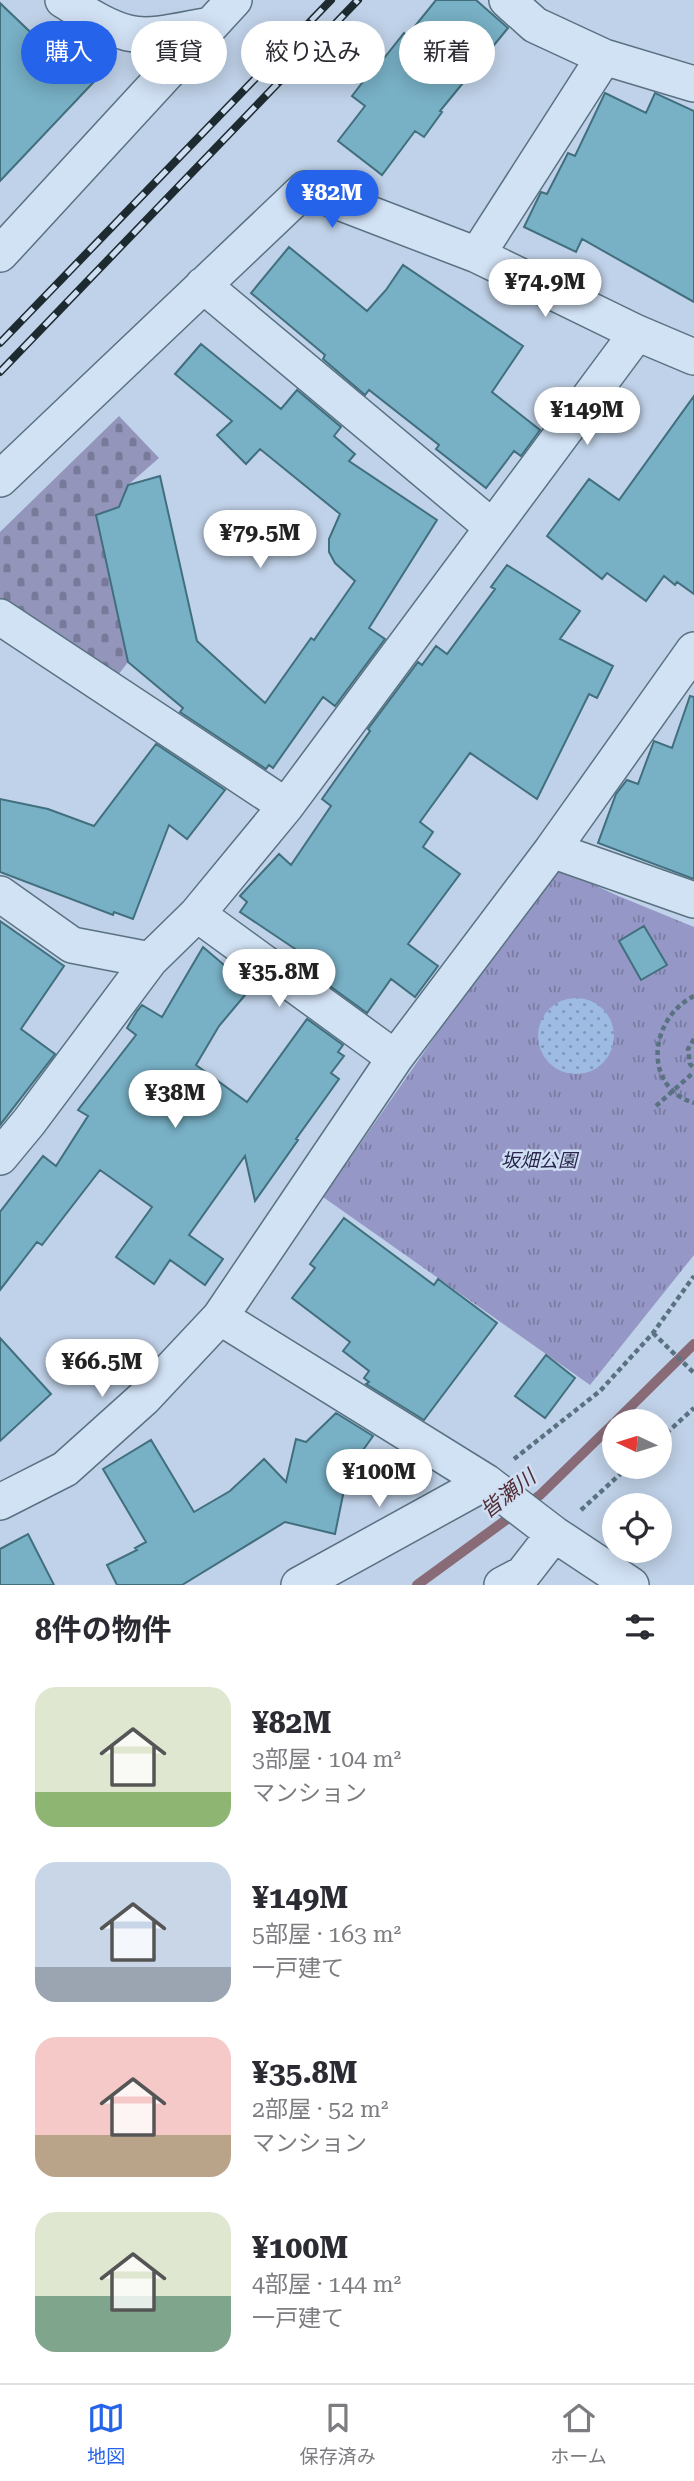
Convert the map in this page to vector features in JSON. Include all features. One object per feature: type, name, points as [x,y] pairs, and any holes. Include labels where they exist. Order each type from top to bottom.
[{"type":"street","points":[[63,0],[91,16],[131,33]]},
{"type":"street","points":[[215,21],[234,0]]},
{"type":"street","points":[[506,0],[535,25],[604,57],[694,84]]},
{"type":"street","points":[[477,255],[604,57]]},
{"type":"street","points":[[0,254],[157,84]]},
{"type":"street","points":[[0,479],[305,190],[477,255],[637,333],[694,357]]},
{"type":"street","points":[[203,285],[492,527]]},
{"type":"street","points":[[0,1157],[150,960],[197,914],[286,807],[637,333]]},
{"type":"street","points":[[0,617],[286,807]]},
{"type":"street","points":[[0,1502],[65,1469],[145,1398],[220,1317],[395,1058],[552,849],[694,650]]},
{"type":"street","points":[[552,849],[694,900]]},
{"type":"street","points":[[0,894],[72,946],[150,960]]},
{"type":"street","points":[[197,914],[395,1058]]},
{"type":"street","points":[[220,1317],[486,1482],[554,1534],[631,1585]]},
{"type":"street","points":[[299,1585],[486,1482]]},
{"type":"street","points":[[502,1585],[523,1574],[554,1534]]},
{"type":"path","points":[[694,996],[674,1010],[662,1028],[657,1046],[658,1068],[665,1083],[679,1098],[694,1103]]},
{"type":"path","points":[[656,1106],[674,1092],[694,1070],[690,1064],[688,1049],[694,1039]]},
{"type":"path","points":[[486,1482],[600,1391],[653,1333],[694,1276]]},
{"type":"path","points":[[653,1333],[694,1373]]},
{"type":"path","points":[[672,1428],[694,1408]]},
{"type":"path","points":[[554,1534],[615,1479]]},
{"type":"green space","points":[[119,416],[159,458],[128,485],[119,507],[96,515],[128,662],[115,679],[0,602],[0,532]]},
{"type":"green space","name":"坂畑公園","points":[[554,866],[694,927],[694,1255],[590,1385],[323,1197]]},
{"type":"sand","points":[[576,998],[590,1001],[603,1009],[611,1022],[614,1036],[611,1050],[603,1063],[590,1071],[576,1074],[562,1071],[549,1063],[541,1050],[538,1036],[541,1022],[549,1009],[562,1001]]},
{"type":"building","points":[[436,0],[476,0],[508,28],[495,44],[495,21],[419,21]]},
{"type":"building","points":[[0,3],[21,23],[21,84],[92,84],[0,181]]},
{"type":"building","points":[[399,39],[399,84],[462,84],[440,111],[442,112],[424,137],[415,131],[382,175],[338,141],[365,106],[352,96],[361,84],[385,84],[385,57]]},
{"type":"building","points":[[605,93],[646,113],[655,93],[694,111],[694,302],[582,239],[576,252],[524,227],[541,192],[547,194],[568,153],[575,156]]},
{"type":"building","points":[[289,247],[367,311],[403,265],[523,346],[492,392],[540,430],[521,456],[514,451],[486,488],[436,449],[439,445],[369,390],[365,395],[323,359],[325,355],[251,293]]},
{"type":"building","points":[[201,344],[281,409],[297,390],[341,427],[334,436],[355,454],[349,461],[437,520],[369,628],[385,639],[335,706],[323,697],[273,768],[269,765],[266,769],[180,712],[183,708],[128,662],[96,515],[119,507],[128,485],[160,476],[197,641],[265,703],[355,581],[335,563],[329,552],[329,539],[340,514],[260,449],[246,464],[217,435],[232,421],[175,374]]},
{"type":"building","points":[[694,396],[694,594],[664,576],[646,601],[607,573],[602,579],[547,536],[589,479],[619,500]]},
{"type":"building","points":[[507,565],[580,611],[560,639],[613,666],[597,698],[589,694],[537,799],[470,753],[420,822],[433,832],[423,847],[460,874],[408,944],[438,966],[415,997],[391,979],[367,1013],[316,976],[322,967],[240,912],[247,902],[240,896],[279,854],[291,865],[331,806],[322,799],[370,731],[368,729],[418,662],[422,665],[436,646],[447,654],[495,589],[491,587]]},
{"type":"building","points":[[690,696],[694,697],[694,879],[598,843],[616,794],[627,780],[638,784],[654,741],[672,748]]},
{"type":"building","points":[[156,744],[225,790],[187,839],[169,825],[133,919],[114,912],[113,915],[0,872],[0,799],[48,809],[94,826]]},
{"type":"building","points":[[0,921],[64,966],[21,1029],[55,1054],[0,1125]]},
{"type":"building","points":[[644,926],[667,965],[641,980],[619,941]]},
{"type":"building","points":[[203,947],[251,988],[219,1026],[196,1065],[247,1102],[307,1019],[343,1045],[338,1052],[344,1056],[331,1073],[339,1079],[255,1201],[245,1156],[189,1235],[223,1259],[205,1285],[170,1260],[154,1284],[116,1257],[152,1207],[100,1170],[42,1245],[37,1242],[0,1290],[0,1212],[43,1156],[56,1166],[88,1116],[78,1110],[136,1035],[127,1028],[137,1011],[142,1005],[162,1017]]},
{"type":"building","points":[[344,1218],[434,1285],[438,1279],[497,1323],[424,1420],[366,1384],[369,1382],[364,1378],[369,1371],[343,1351],[350,1342],[292,1298],[315,1268],[310,1264]]},
{"type":"building","points":[[0,1338],[51,1394],[0,1441]]},
{"type":"building","points":[[546,1355],[575,1378],[545,1418],[515,1396]]},
{"type":"building","points":[[336,1413],[373,1436],[361,1453],[352,1451],[335,1534],[285,1522],[182,1585],[117,1585],[107,1565],[137,1550],[135,1548],[146,1542],[103,1469],[151,1440],[194,1512],[230,1491],[264,1459],[286,1482],[296,1439],[306,1442]]},
{"type":"building","points":[[28,1534],[54,1585],[0,1585],[0,1549]]},
{"type":"waterway","name":"皆瀬川","points":[[628,1409],[694,1344]]},
{"type":"waterway","name":"皆瀬川","points":[[417,1585],[540,1495],[602,1435]]},
{"type":"railway","points":[[0,343],[331,0]]},
{"type":"railway","points":[[0,372],[358,0]]}]
